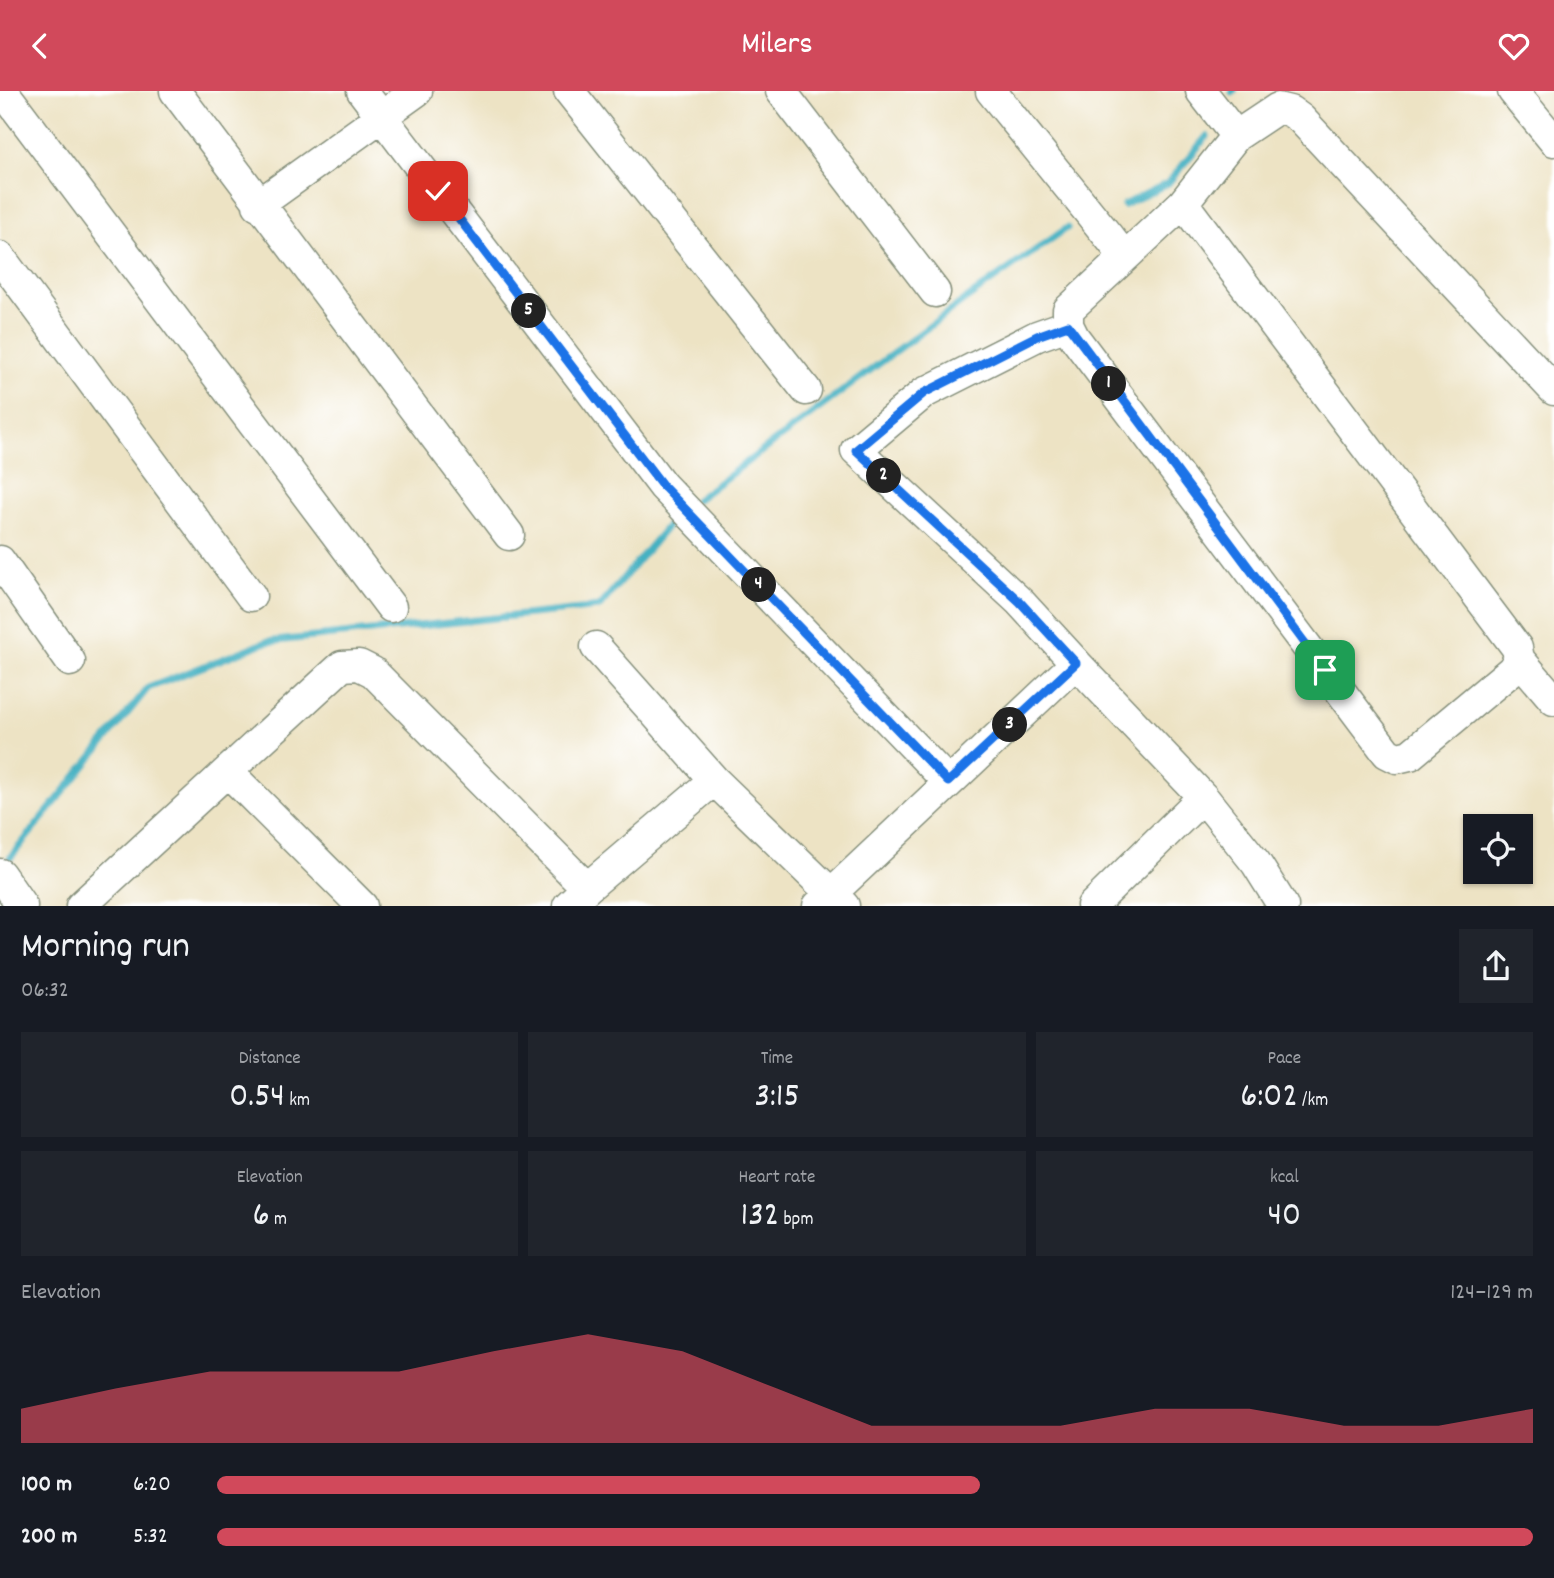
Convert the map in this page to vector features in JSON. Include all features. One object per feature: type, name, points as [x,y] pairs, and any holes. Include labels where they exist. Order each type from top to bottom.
[{"type":"street","points":[[3,91],[391,607]]},
{"type":"street","points":[[175,91],[258,205],[509,535]]},
{"type":"street","points":[[362,91],[663,486],[948,782]]},
{"type":"street","points":[[258,205],[417,91]]},
{"type":"street","points":[[569,91],[806,390]]},
{"type":"street","points":[[781,91],[935,292]]},
{"type":"street","points":[[991,91],[1125,257]]},
{"type":"street","points":[[1201,91],[1236,136]]},
{"type":"street","points":[[1513,91],[1554,141]]},
{"type":"street","points":[[1519,659],[1512,670],[1409,755],[1397,758],[1388,753],[1068,325],[1068,310],[1183,203],[1236,136],[1278,109],[1299,101],[1554,390]]},
{"type":"street","points":[[1183,203],[1517,648],[1519,659],[1554,700]]},
{"type":"street","points":[[0,257],[251,596]]},
{"type":"street","points":[[1068,325],[1037,336],[924,393],[856,450],[1020,602],[1203,796],[1256,863],[1283,906]]},
{"type":"street","points":[[0,561],[70,661]]},
{"type":"street","points":[[596,647],[714,780],[831,902],[948,782],[1076,663]]},
{"type":"street","points":[[81,906],[342,666],[359,665],[373,672],[578,897],[714,780]]},
{"type":"street","points":[[228,772],[362,906]]},
{"type":"street","points":[[1093,906],[1203,796]]},
{"type":"street","points":[[0,874],[22,906]]},
{"type":"waterway","points":[[1124,205],[1168,183],[1207,136]]},
{"type":"waterway","points":[[696,500],[962,302],[1067,228]]},
{"type":"waterway","points":[[10,858],[148,688],[266,642],[599,607],[675,517]]},
{"type":"route","points":[[438,191],[663,486],[948,782],[1076,663],[1020,602],[856,450],[924,393],[1037,336],[1068,325],[1074,337],[1325,670]]}]
